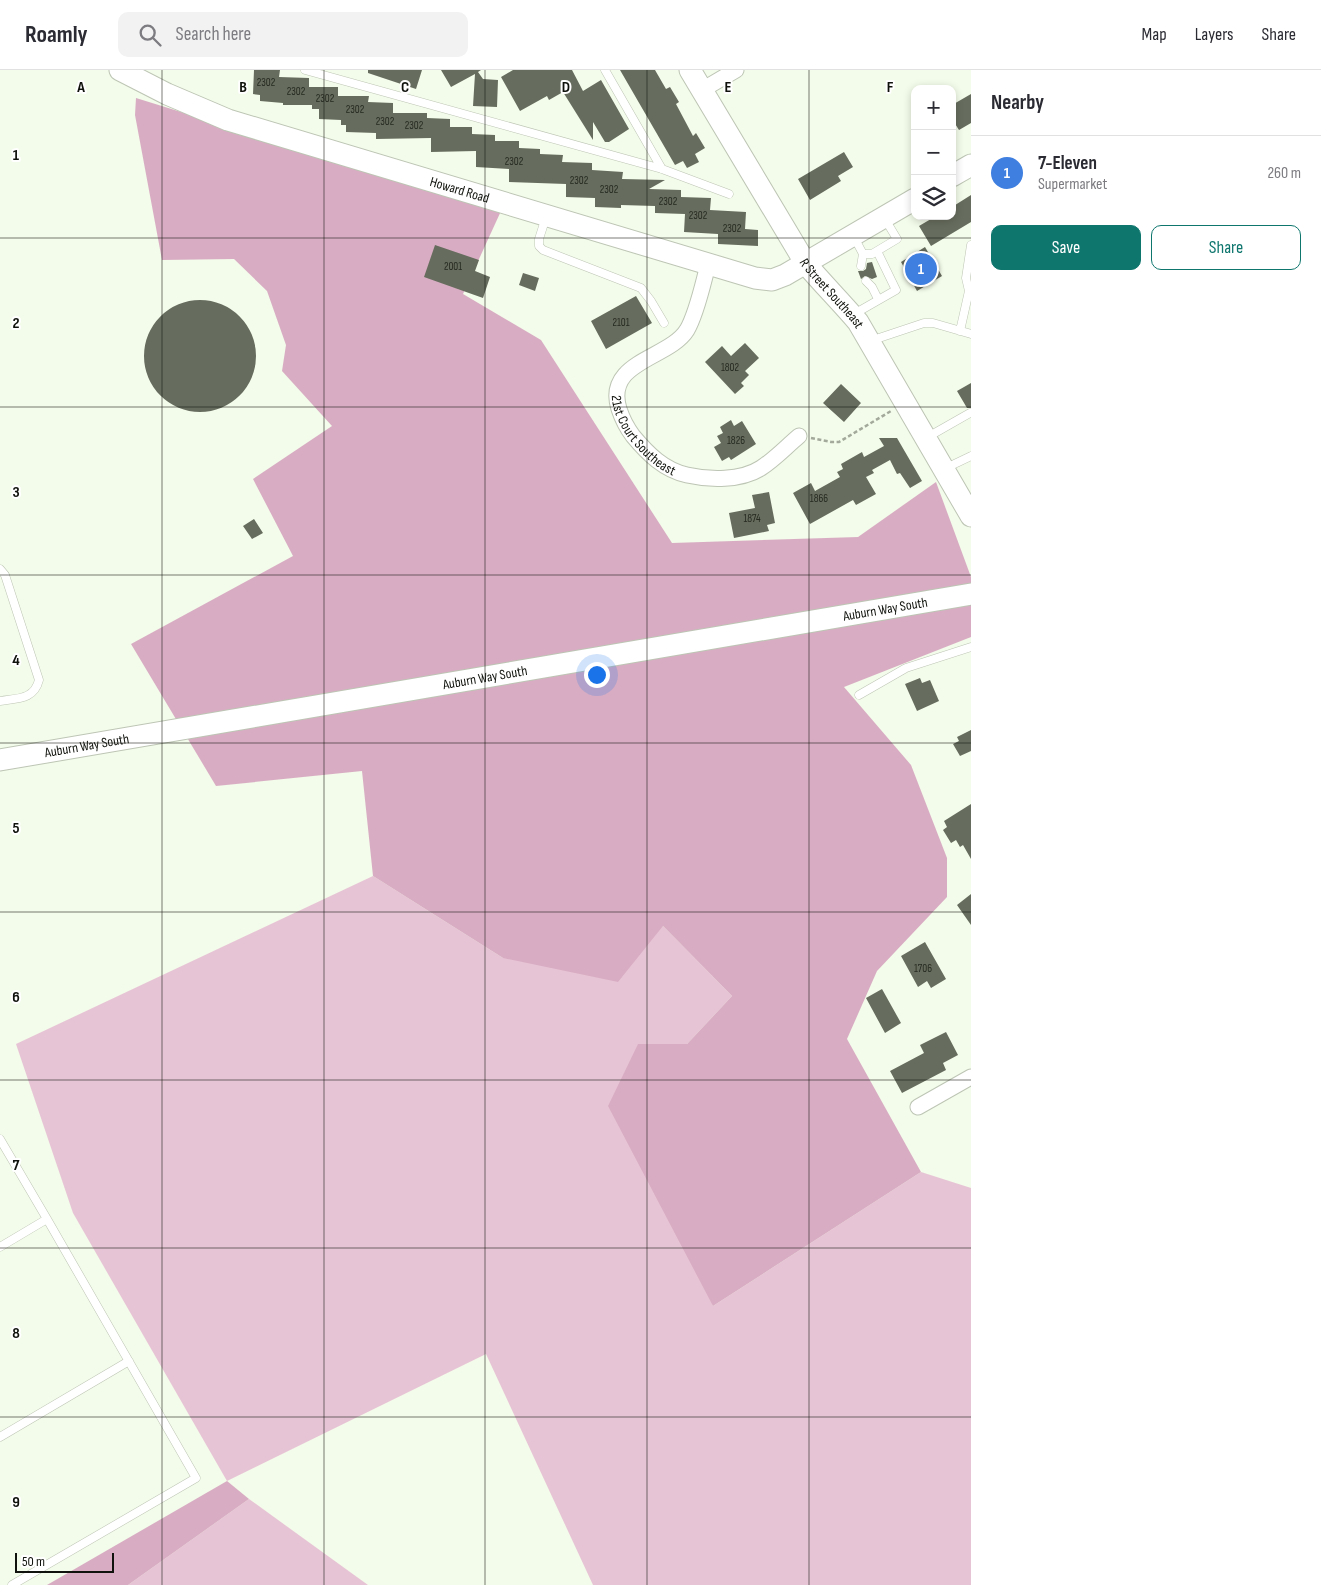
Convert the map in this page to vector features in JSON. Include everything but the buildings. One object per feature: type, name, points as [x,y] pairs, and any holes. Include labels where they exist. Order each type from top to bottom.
[{"type":"street","name":"Howard Road","points":[[120,70],[167,94],[228,120],[755,278],[772,280],[806,264],[861,256],[884,217],[911,201]]},
{"type":"street","name":"R Street Southeast","points":[[690,70],[806,264],[853,315],[870,341],[971,516]]},
{"type":"street","points":[[702,90],[736,70]]},
{"type":"street","points":[[954,175],[971,165]]},
{"type":"street","name":"21st Court Southeast","points":[[708,265],[694,314],[687,330],[677,340],[633,367],[625,375],[618,389],[616,398],[621,414],[630,431],[643,448],[658,462],[677,473],[697,477],[719,478],[742,476],[761,468],[799,436]]},
{"type":"street","name":"Auburn Way South","points":[[0,760],[962,596]]},
{"type":"street","points":[[918,1107],[971,1077]]},
{"type":"lane","points":[[305,70],[662,169],[729,194]]},
{"type":"lane","points":[[605,70],[662,169]]},
{"type":"lane","points":[[546,215],[538,240],[539,246],[543,250],[641,288],[664,323]]},
{"type":"lane","points":[[861,256],[872,254],[898,239],[884,217]]},
{"type":"lane","points":[[960,331],[969,291],[966,278],[971,245]]},
{"type":"lane","points":[[853,315],[896,290],[877,251]]},
{"type":"lane","points":[[869,280],[873,282],[872,287],[878,299]]},
{"type":"lane","points":[[870,341],[924,323],[933,323],[971,334]]},
{"type":"lane","points":[[926,438],[970,413]]},
{"type":"lane","points":[[944,469],[971,456]]},
{"type":"lane","points":[[0,569],[5,575],[39,680],[37,689],[27,696],[0,701]]},
{"type":"lane","points":[[859,695],[906,668],[971,647]]},
{"type":"lane","points":[[0,1139],[196,1478],[12,1585]]},
{"type":"lane","points":[[0,1247],[47,1219]]},
{"type":"lane","points":[[0,1437],[129,1361]]},
{"type":"path","points":[[799,436],[839,442],[906,403]]},
{"type":"shaded area","points":[[136,98],[501,211],[463,294],[541,340],[672,543],[858,537],[936,482],[971,577],[971,637],[844,687],[911,765],[947,858],[947,897],[877,971],[847,1039],[921,1172],[713,1306],[608,1106],[638,1044],[687,1044],[732,996],[663,926],[618,982],[503,958],[373,876],[362,771],[216,786],[131,644],[293,556],[253,479],[332,426],[282,371],[286,345],[267,291],[234,259],[162,260],[135,115]]},
{"type":"shaded area","points":[[373,876],[503,958],[663,926],[732,996],[687,1044],[638,1044],[713,1306],[921,1172],[971,1188],[971,1585],[593,1585],[486,1354],[227,1481],[73,1213],[16,1044]]},
{"type":"shaded area","points":[[227,1481],[249,1499],[128,1585],[47,1585]]},
{"type":"shaded area","points":[[249,1499],[368,1585],[128,1585]]},
{"type":"place","name":"7-Eleven","points":[[921,269]]}]
